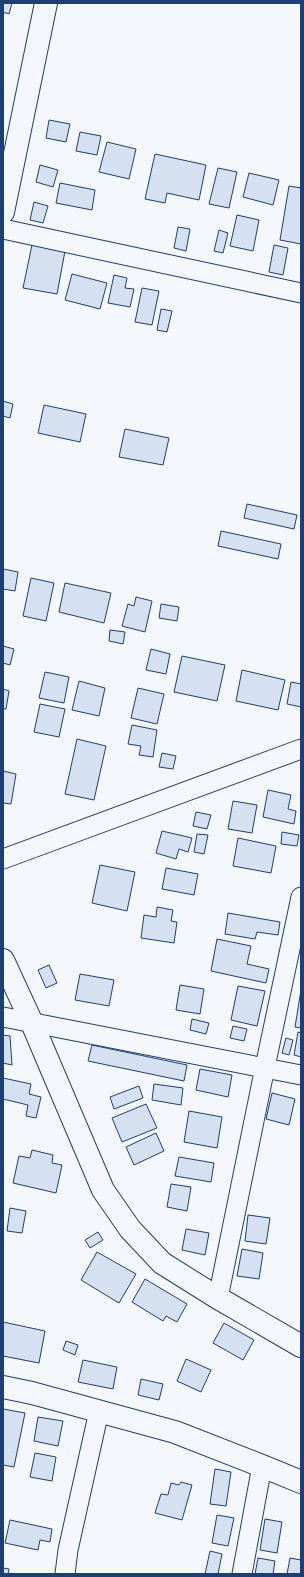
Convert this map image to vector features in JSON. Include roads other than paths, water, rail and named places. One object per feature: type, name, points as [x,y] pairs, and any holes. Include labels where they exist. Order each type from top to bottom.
[{"type":"street","points":[[3,212],[46,3]]},
{"type":"street","points":[[3,229],[301,292]]},
{"type":"street","points":[[3,859],[301,749]]},
{"type":"street","points":[[218,1298],[301,897]]},
{"type":"street","points":[[3,960],[32,1023],[103,1190],[130,1229],[162,1263],[218,1298],[301,1346]]},
{"type":"street","points":[[3,1016],[32,1023],[301,1075]]},
{"type":"street","points":[[3,1387],[32,1392],[175,1432],[301,1482]]},
{"type":"street","points":[[64,1574],[99,1411]]},
{"type":"street","points":[[242,1574],[262,1466]]}]
